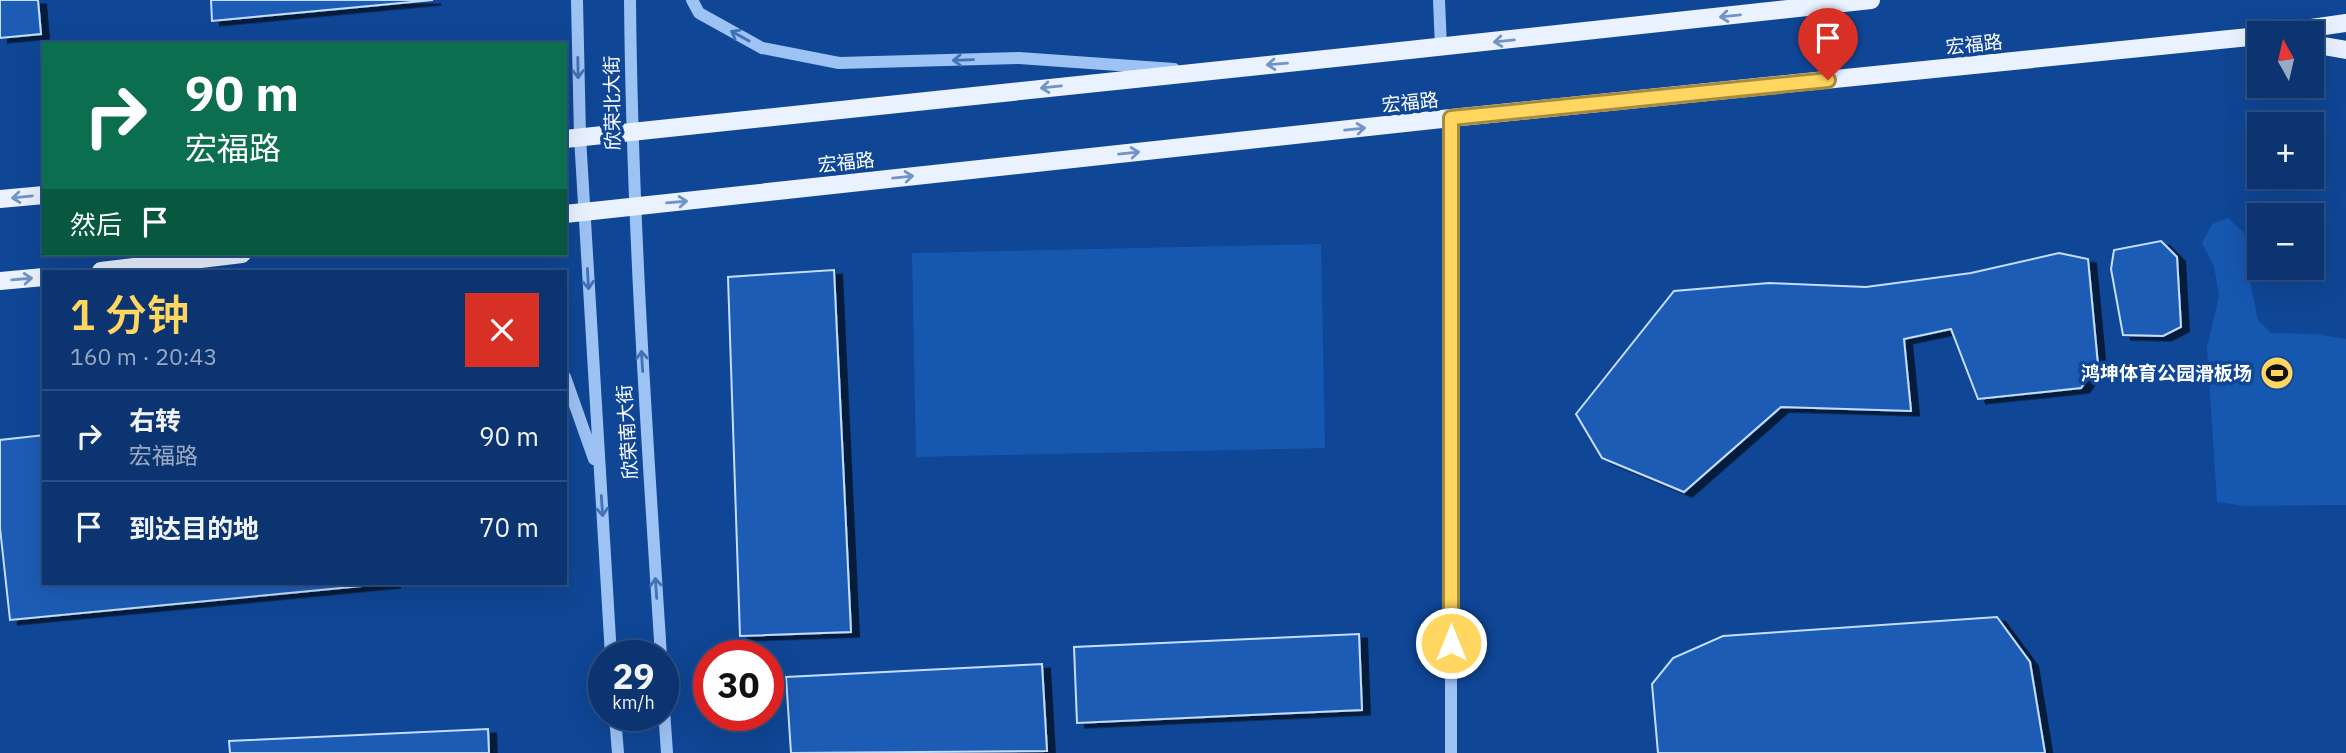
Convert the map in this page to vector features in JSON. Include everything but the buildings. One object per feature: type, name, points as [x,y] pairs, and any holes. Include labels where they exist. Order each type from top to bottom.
[{"type":"main road","points":[[573,138],[1441,48],[1871,0]]},
{"type":"main road","points":[[2324,26],[2346,23]]},
{"type":"main road","name":"宏福路","points":[[567,214],[1451,118],[2247,37]]},
{"type":"main road","points":[[2324,46],[2346,50]]},
{"type":"main road","points":[[0,200],[42,195]]},
{"type":"main road","points":[[109,270],[225,256]]},
{"type":"main road","points":[[0,281],[42,277]]},
{"type":"street","name":"欣荣北大街","points":[[577,0],[573,138],[584,211]]},
{"type":"street","name":"欣荣北大街","points":[[630,0],[631,131],[635,205]]},
{"type":"street","points":[[692,0],[699,13],[762,48],[839,64],[1019,58],[1203,71]]},
{"type":"street","points":[[1439,0],[1441,48]]},
{"type":"street","points":[[1451,118],[1451,753]]},
{"type":"street","name":"欣荣南大街","points":[[635,205],[637,279],[660,640]]},
{"type":"street","name":"欣荣南大街","points":[[584,211],[610,640]]},
{"type":"street","points":[[567,383],[600,476]]},
{"type":"street","points":[[616,731],[618,753]]},
{"type":"street","points":[[665,731],[667,753]]},
{"type":"shaded area","name":"鸿坤体育公园滑板场","points":[[2228,218],[2243,232],[2247,241],[2247,280],[2250,280],[2258,320],[2271,333],[2315,334],[2346,339],[2346,505],[2245,506],[2217,502],[2207,348],[2219,296],[2214,266],[2202,243],[2212,224]]},
{"type":"shaded area","points":[[1321,244],[1325,448],[916,457],[912,253]]},
{"type":"place","name":"鸿坤体育公园滑板场","points":[[2277,373]]},
{"type":"route","points":[[1451,643],[1451,118],[1828,80]]}]
